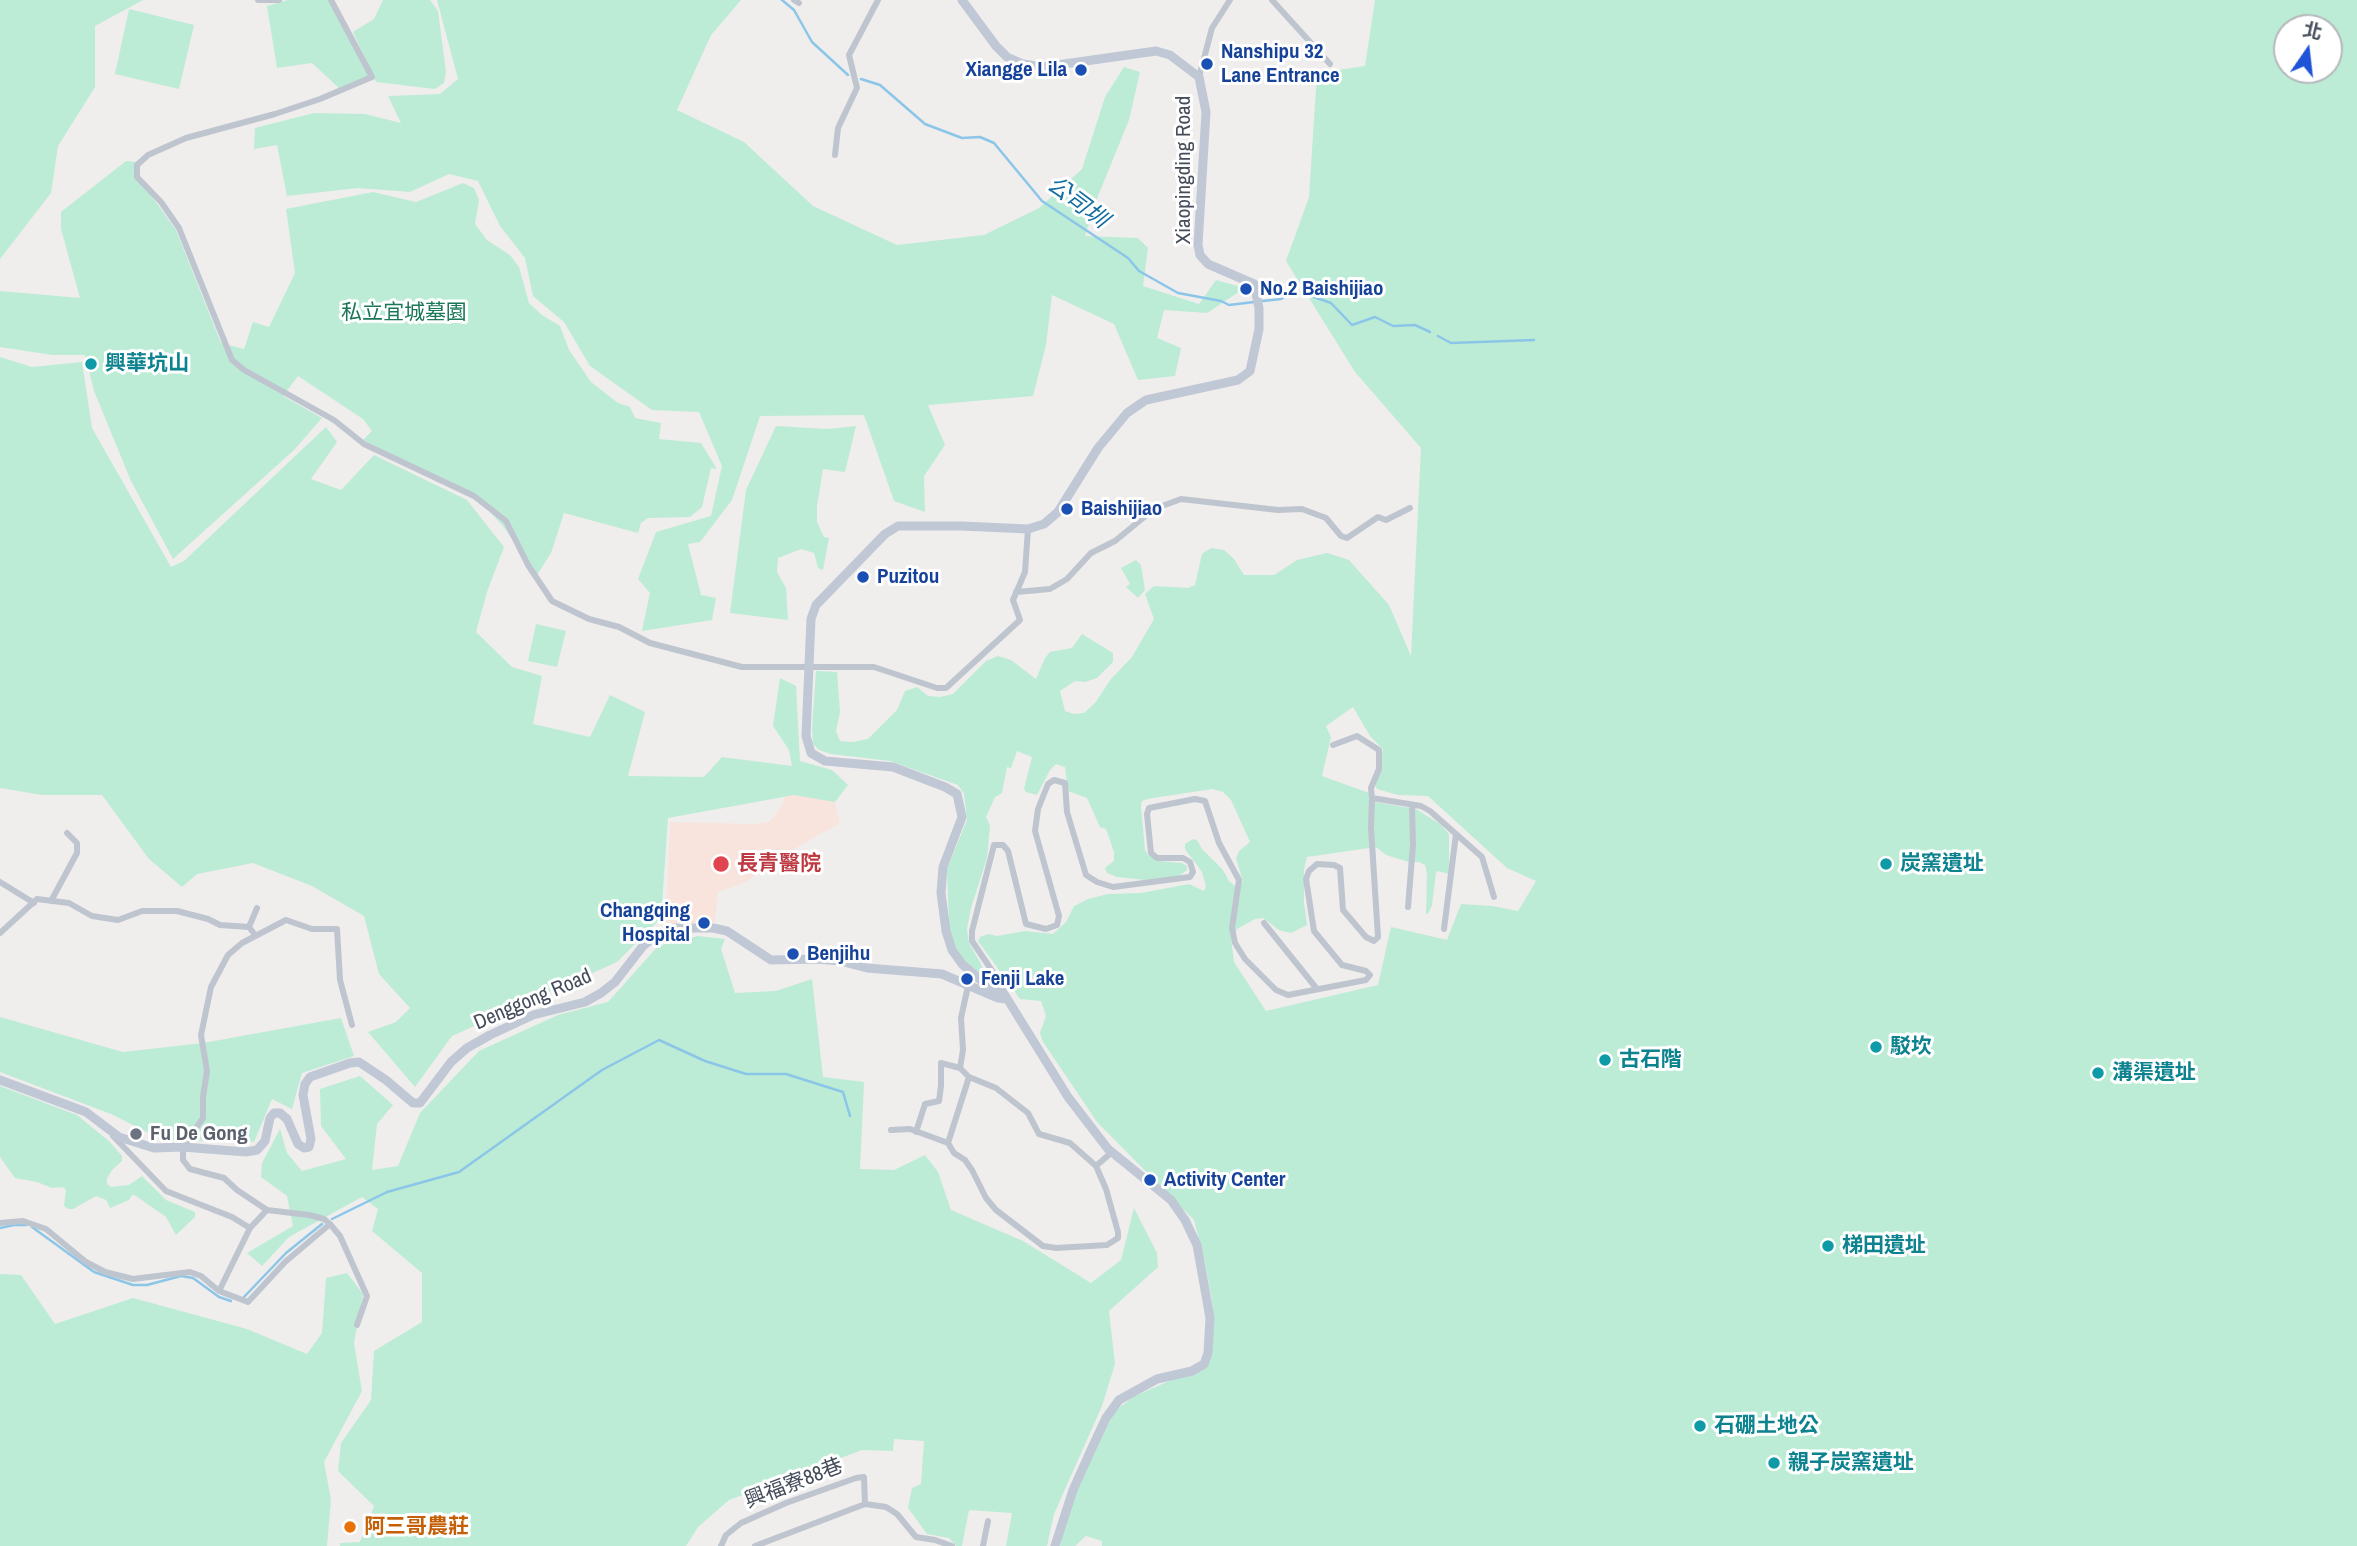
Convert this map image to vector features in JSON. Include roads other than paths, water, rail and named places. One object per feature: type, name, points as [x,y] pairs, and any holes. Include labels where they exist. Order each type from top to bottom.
[{"type":"street","points":[[258,0],[279,0]]},
{"type":"street","points":[[331,0],[372,77],[275,114],[186,138],[148,155],[138,165],[137,177],[161,202],[178,228],[232,359],[244,370],[334,420],[364,444],[474,496],[506,521],[528,565],[552,601],[589,619],[620,626],[650,642],[742,667],[874,667],[937,688],[946,688],[1020,620],[1013,600],[1026,572],[1028,528]]},
{"type":"street","points":[[835,155],[838,128],[858,88],[849,55],[878,0]]},
{"type":"street","name":"Xiaopingding Road","points":[[962,0],[996,47],[1007,57],[1023,64],[1044,67],[1156,51],[1170,55],[1199,77],[1206,112],[1198,245],[1200,255],[1208,264],[1254,284],[1258,296],[1259,329],[1250,372],[1238,380],[1146,400],[1127,413],[1098,448],[1058,512],[1044,524],[1028,528],[898,526],[885,534],[816,605],[811,619],[806,736],[811,752],[825,761],[893,767],[957,794],[962,817],[943,867],[941,893],[946,931],[952,950],[962,964],[1005,996],[1069,1097],[1112,1152],[1171,1200],[1185,1220],[1197,1245],[1210,1318],[1208,1353],[1204,1364],[1192,1371],[1157,1379],[1119,1400],[1106,1418],[1073,1490],[1055,1546]]},
{"type":"street","points":[[1199,77],[1212,29],[1230,0]]},
{"type":"street","points":[[1272,0],[1330,64]]},
{"type":"street","points":[[1016,592],[1050,589],[1066,579],[1091,553],[1115,541],[1154,509],[1181,499],[1278,510],[1302,509],[1326,518],[1341,536],[1347,538],[1378,517],[1386,520],[1410,508]]},
{"type":"street","points":[[1005,996],[1001,984],[972,941],[972,931],[994,845],[1003,845],[1008,851],[1026,924],[1046,929],[1057,925],[1059,916],[1035,831],[1038,809],[1048,784],[1059,780],[1065,783],[1067,811],[1086,875],[1113,887],[1190,877],[1193,872],[1190,862],[1183,858],[1157,858],[1152,853],[1147,814],[1149,808],[1195,799],[1205,801],[1219,843],[1239,880],[1232,928],[1234,943],[1245,960],[1276,990],[1288,995],[1366,980],[1370,975],[1366,971],[1342,965],[1314,931],[1306,879],[1309,871],[1317,864],[1334,864],[1340,868],[1343,910],[1366,937],[1374,941],[1378,937],[1371,788],[1380,769],[1379,750],[1357,736],[1334,745]]},
{"type":"street","points":[[1372,798],[1412,804],[1430,811],[1482,857],[1494,897]]},
{"type":"street","points":[[1408,907],[1413,845],[1412,804]]},
{"type":"street","points":[[51,901],[77,853],[77,843],[68,834]]},
{"type":"street","points":[[1444,929],[1456,834]]},
{"type":"street","points":[[0,881],[34,903]]},
{"type":"street","points":[[0,933],[37,900],[69,903],[92,916],[118,920],[142,911],[177,911],[220,925],[249,927],[255,935]]},
{"type":"street","points":[[249,927],[257,908]]},
{"type":"street","points":[[352,1025],[340,980],[337,929],[312,929],[286,920],[242,943],[228,955],[211,987],[201,1035],[206,1071],[203,1118],[183,1147],[183,1160],[190,1169],[224,1178],[267,1210],[309,1215],[324,1219],[330,1224],[340,1236],[367,1296],[357,1325]]},
{"type":"street","points":[[1265,923],[1317,989]]},
{"type":"street","points":[[237,926],[242,943]]},
{"type":"street","name":"Denggong Road","points":[[0,1080],[86,1112],[107,1130],[136,1144],[154,1148],[183,1147],[246,1152],[257,1150],[265,1141],[270,1118],[274,1113],[280,1113],[287,1119],[303,1149],[309,1147],[311,1139],[303,1095],[305,1084],[310,1077],[359,1062],[368,1066],[413,1103],[420,1104],[451,1062],[467,1048],[533,1015],[584,1002],[601,993],[622,974],[643,946],[658,934],[674,928],[713,928],[727,931],[771,960],[817,959],[840,961],[867,968],[942,974],[998,998],[1005,996]]},
{"type":"street","points":[[960,1068],[963,1050],[961,1018],[968,986]]},
{"type":"street","points":[[891,1130],[910,1129],[916,1132],[948,1143],[954,1153],[965,1160],[986,1198],[996,1210],[1043,1246],[1056,1248],[1107,1245],[1118,1238],[1106,1189],[1097,1166],[1070,1143],[1045,1138],[1039,1134],[1028,1113],[996,1088],[969,1077],[960,1068],[941,1063],[942,1086],[939,1101],[926,1104],[916,1132]]},
{"type":"street","points":[[948,1143],[969,1077]]},
{"type":"street","points":[[107,1130],[166,1191],[232,1217],[250,1228]]},
{"type":"street","points":[[1097,1166],[1112,1152]]},
{"type":"street","points":[[219,1291],[250,1228],[267,1210]]},
{"type":"street","points":[[0,1223],[23,1222],[46,1229],[86,1262],[105,1272],[133,1279],[190,1272],[201,1276],[219,1291],[248,1302],[285,1262],[330,1224]]},
{"type":"street","name":"興福寮88巷","points":[[722,1546],[726,1535],[741,1524],[786,1503],[864,1477],[865,1504],[755,1546]]},
{"type":"street","points":[[865,1504],[886,1507],[897,1514],[916,1537],[951,1546]]},
{"type":"street","points":[[983,1546],[988,1521]]},
{"type":"waterway","name":"公司圳","points":[[782,0],[794,10],[812,42],[848,75]]},
{"type":"waterway","name":"公司圳","points":[[861,79],[880,85],[925,124],[962,138],[980,137],[994,143],[1042,201],[1128,258],[1139,271],[1178,293],[1229,305],[1254,302]]},
{"type":"waterway","name":"公司圳","points":[[1263,301],[1281,299],[1293,292],[1331,303],[1352,325],[1375,317],[1393,326],[1415,325],[1430,332]]},
{"type":"waterway","name":"公司圳","points":[[1438,336],[1451,343],[1534,340]]},
{"type":"waterway","points":[[332,1219],[387,1192],[459,1172],[602,1070],[659,1040],[705,1061],[746,1074],[786,1074],[843,1092],[850,1116]]},
{"type":"waterway","points":[[243,1298],[286,1253],[322,1224]]},
{"type":"waterway","points":[[0,1228],[26,1225]]},
{"type":"waterway","points":[[32,1227],[94,1272],[133,1285],[147,1285],[181,1276],[193,1278],[219,1297],[231,1301]]},
{"type":"place","name":"Nanshipu 32 Lane Entrance","points":[[1207,64]]},
{"type":"place","name":"Xiangge Lila","points":[[1081,70]]},
{"type":"place","name":"No.2 Baishijiao","points":[[1246,289]]},
{"type":"place","name":"興華坑山","points":[[91,364]]},
{"type":"place","name":"Baishijiao","points":[[1067,509]]},
{"type":"place","name":"Puzitou","points":[[863,577]]},
{"type":"place","name":"長青醫院","points":[[721,864]]},
{"type":"place","name":"炭窯遺址","points":[[1886,864]]},
{"type":"place","name":"Changqing Hospital","points":[[704,923]]},
{"type":"place","name":"Benjihu","points":[[793,954]]},
{"type":"place","name":"Fenji Lake","points":[[967,979]]},
{"type":"place","name":"駁坎","points":[[1876,1047]]},
{"type":"place","name":"古石階","points":[[1605,1060]]},
{"type":"place","name":"溝渠遺址","points":[[2098,1073]]},
{"type":"place","name":"Fu De Gong","points":[[136,1134]]},
{"type":"place","name":"Activity Center","points":[[1150,1180]]},
{"type":"place","name":"梯田遺址","points":[[1828,1246]]},
{"type":"place","name":"石硼土地公","points":[[1700,1426]]},
{"type":"place","name":"親子炭窯遺址","points":[[1774,1463]]},
{"type":"place","name":"阿三哥農莊","points":[[350,1527]]},
{"type":"park label","name":"私立宜城墓園","points":[[404,313]]}]
